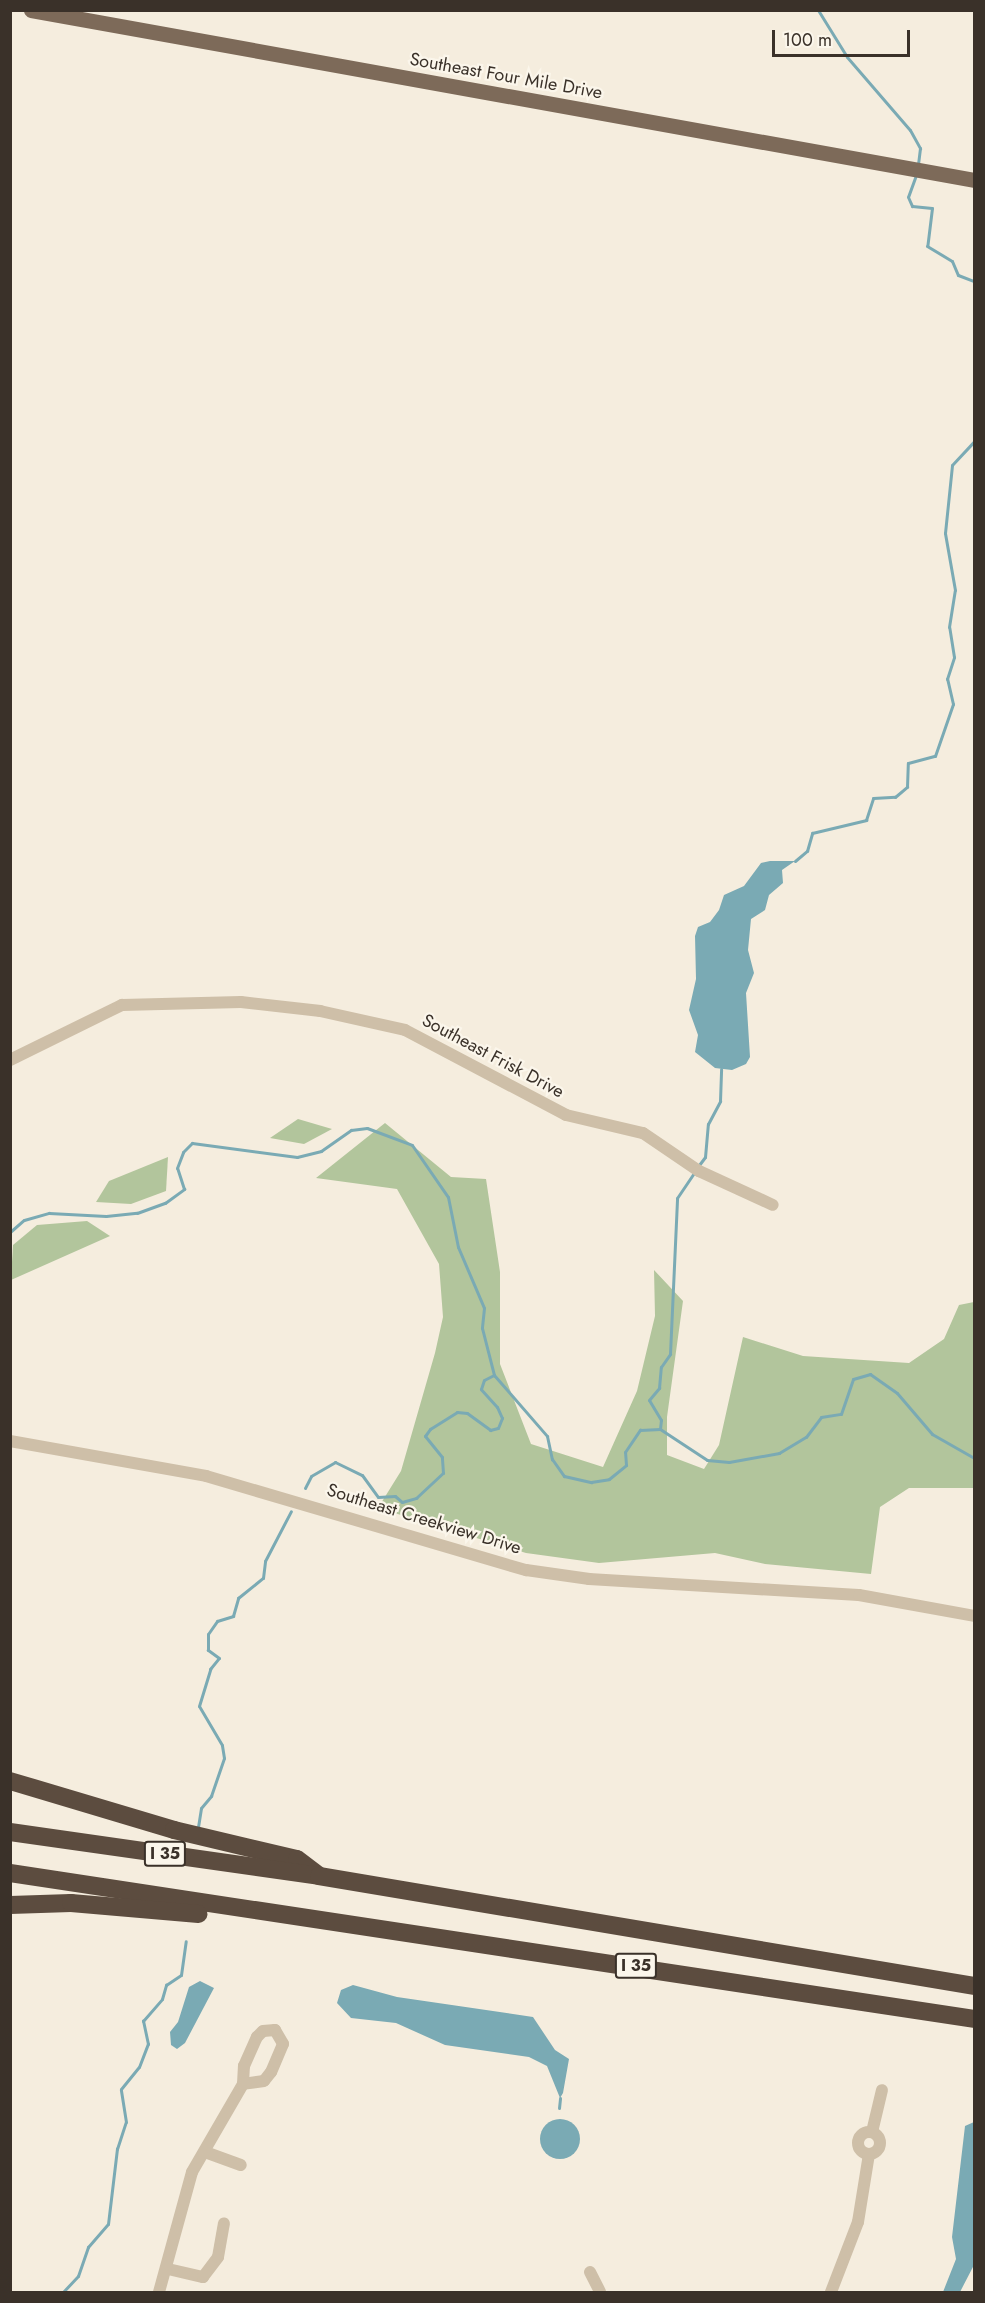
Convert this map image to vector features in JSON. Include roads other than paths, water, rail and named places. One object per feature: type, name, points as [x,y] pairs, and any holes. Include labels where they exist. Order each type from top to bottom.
[{"type":"highway","points":[[10,1781],[174,1830],[297,1858],[319,1876]]},
{"type":"highway","name":"I 35","points":[[10,1832],[319,1876],[975,1986]]},
{"type":"highway","name":"I 35","points":[[10,1873],[975,2019]]},
{"type":"highway","points":[[10,1905],[71,1903],[251,1920],[297,1917]]},
{"type":"main road","name":"Southeast Four Mile Drive","points":[[31,10],[975,180]]},
{"type":"street","name":"Southeast Frisk Drive","points":[[10,1060],[122,1005],[283,1005],[405,1030],[566,1114],[643,1133],[699,1171],[773,1205]]},
{"type":"street","name":"Southeast Creekview Drive","points":[[10,1441],[206,1476],[526,1570],[589,1579],[859,1595],[975,1616]]},
{"type":"street","points":[[159,2292],[168,2269],[186,2187],[243,2084]]},
{"type":"street","points":[[831,2292],[858,2222],[868,2154],[860,2150],[857,2141],[863,2133],[873,2132],[882,2090]]},
{"type":"street","points":[[205,2152],[242,2165]]},
{"type":"street","points":[[168,2269],[203,2277],[218,2258],[224,2224]]},
{"type":"street","points":[[590,2272],[600,2292]]},
{"type":"water","points":[[795,861],[782,870],[783,883],[769,895],[765,910],[751,919],[748,950],[754,973],[746,993],[750,1057],[746,1064],[732,1070],[715,1068],[695,1052],[698,1035],[689,1010],[696,979],[695,936],[698,927],[710,922],[719,910],[724,895],[744,886],[761,863]]},
{"type":"water","points":[[200,1981],[214,1988],[185,2043],[177,2049],[171,2045],[170,2032],[178,2022],[189,1987]]},
{"type":"water","points":[[353,1985],[397,1997],[533,2017],[555,2050],[569,2059],[563,2093],[560,2098],[547,2066],[529,2057],[445,2045],[396,2023],[351,2018],[337,2003],[341,1990]]},
{"type":"water","points":[[560,2119],[574,2125],[580,2139],[574,2153],[560,2159],[546,2153],[540,2139],[546,2125]]},
{"type":"water","points":[[974,2122],[974,2265],[960,2292],[943,2292],[956,2259],[952,2237],[965,2126]]},
{"type":"waterway","points":[[818,10],[847,57],[910,130],[920,148],[918,165]]},
{"type":"waterway","points":[[916,175],[908,197],[912,206],[932,208],[927,246],[952,261],[958,275],[974,281]]},
{"type":"waterway","points":[[795,861],[807,851],[812,833],[866,820],[873,798],[895,797],[907,787],[908,763],[935,756],[953,704],[947,679],[954,657],[949,627],[955,590],[945,533],[952,465],[974,441]]},
{"type":"waterway","points":[[699,1165],[705,1157],[708,1124],[720,1101],[721,1069]]},
{"type":"waterway","points":[[10,1232],[24,1220],[49,1213],[106,1216],[137,1213],[165,1203],[184,1189],[177,1168],[183,1152],[192,1143],[297,1157],[321,1151],[351,1130],[367,1128],[412,1145],[448,1197],[458,1247],[484,1308],[482,1328],[494,1375],[547,1436],[552,1459],[564,1476],[591,1482],[609,1479],[626,1465],[625,1452],[640,1430],[660,1429],[707,1460],[729,1462],[779,1453],[806,1437],[821,1417],[841,1414],[853,1379],[870,1374],[897,1393],[932,1434],[974,1458]]},
{"type":"waterway","points":[[660,1429],[661,1420],[649,1400],[659,1388],[661,1367],[670,1354],[677,1198],[695,1171]]},
{"type":"waterway","points":[[305,1488],[311,1476],[335,1462],[362,1475],[378,1497],[395,1496],[402,1502],[416,1498],[443,1473],[442,1457],[425,1436],[430,1429],[457,1412],[467,1413],[490,1430],[498,1428],[502,1418],[497,1407],[481,1389],[484,1380],[494,1375]]},
{"type":"waterway","points":[[198,1827],[201,1808],[211,1796],[224,1758],[222,1745],[199,1706],[210,1669],[219,1658],[208,1650],[208,1634],[217,1621],[233,1616],[238,1598],[263,1578],[265,1561],[291,1511]]},
{"type":"waterway","points":[[63,2292],[78,2276],[88,2247],[108,2224],[117,2149],[126,2122],[121,2089],[139,2067],[148,2044],[143,2021],[162,1999],[166,1985],[181,1975],[186,1941]]},
{"type":"waterway","points":[[559,2108],[560,2098]]}]
